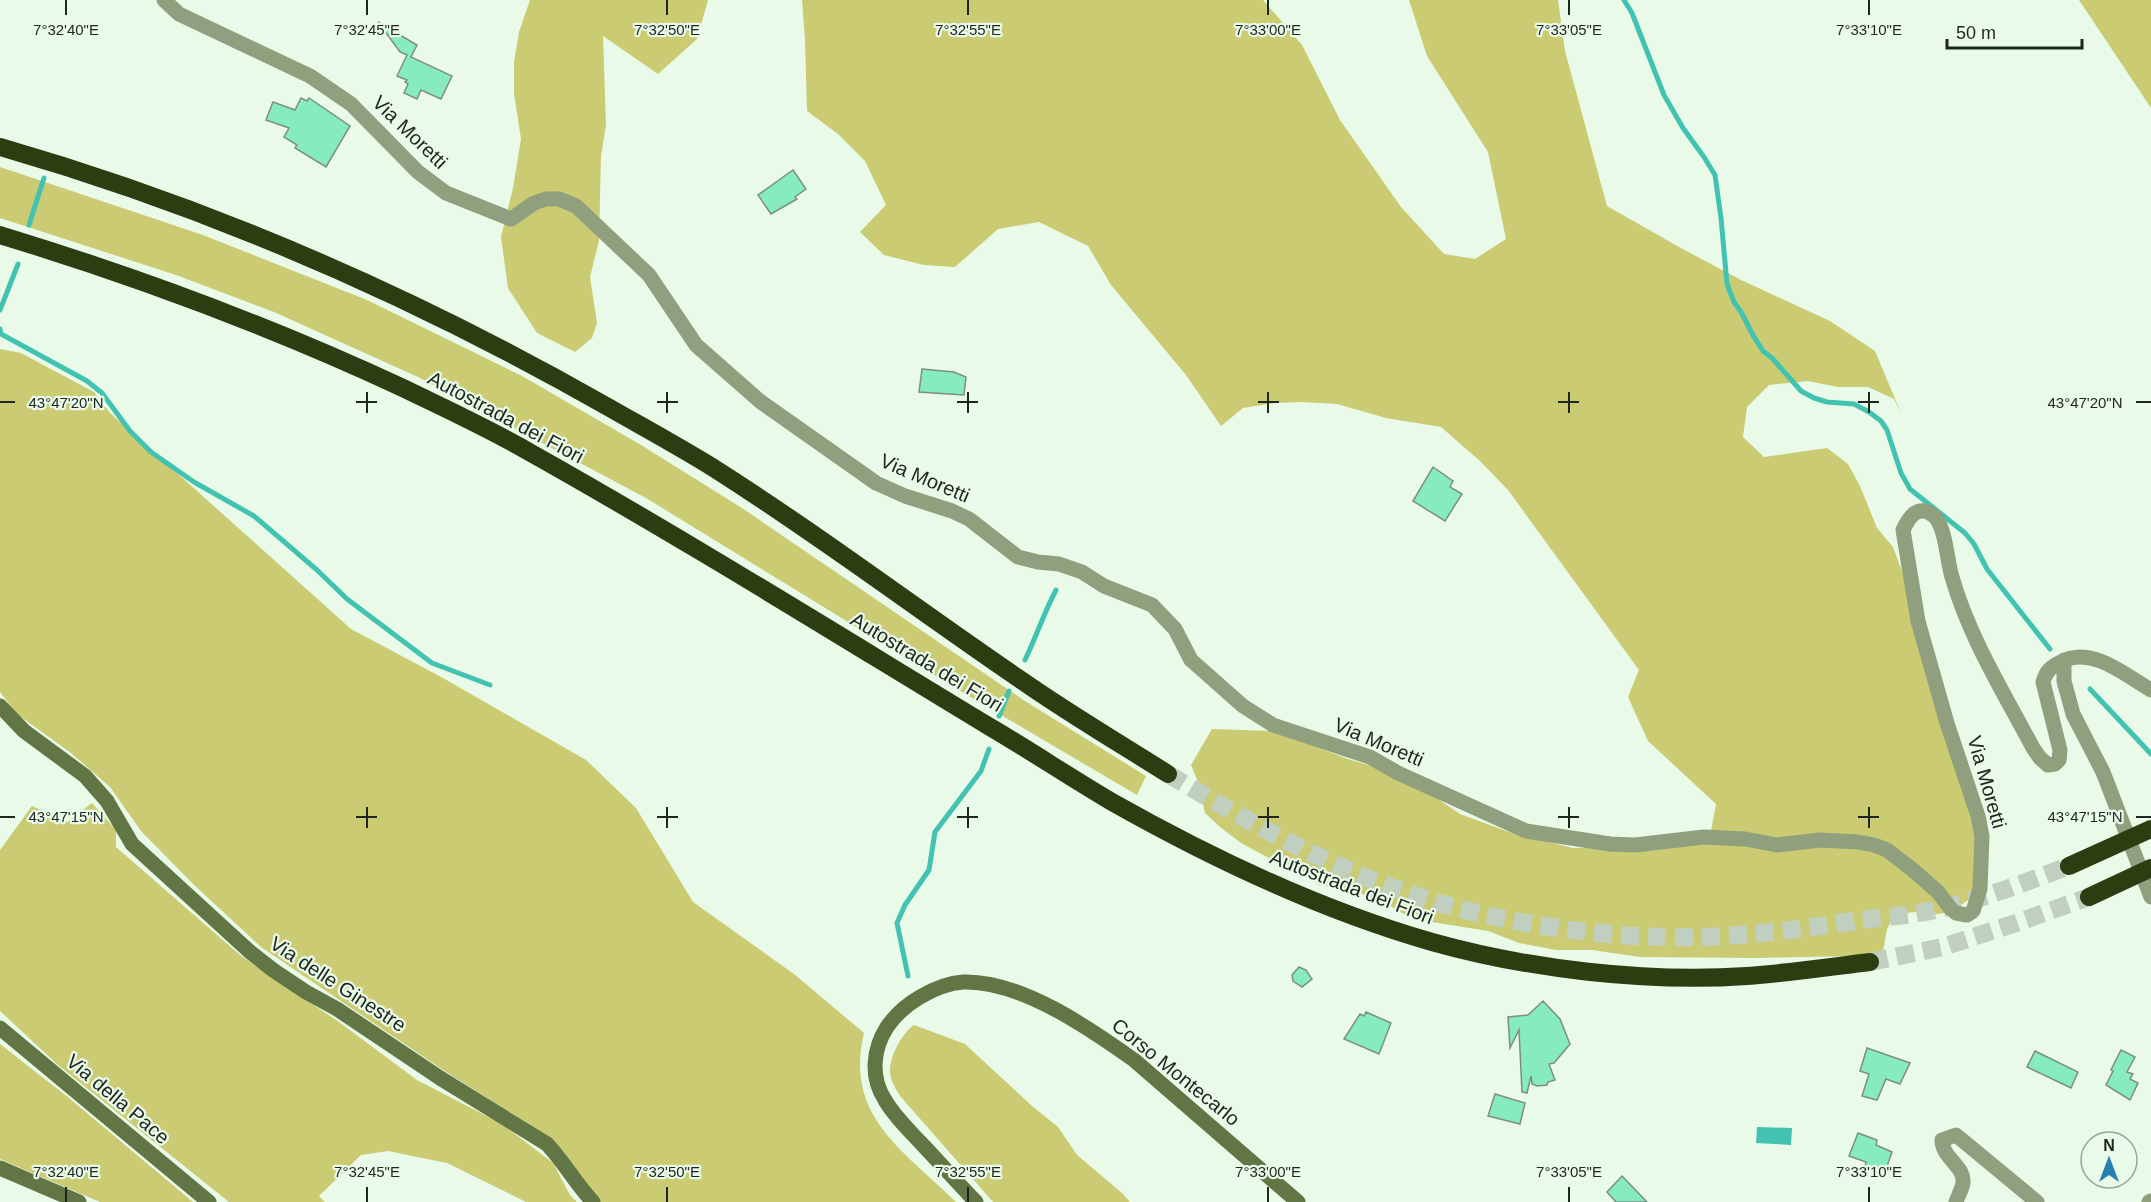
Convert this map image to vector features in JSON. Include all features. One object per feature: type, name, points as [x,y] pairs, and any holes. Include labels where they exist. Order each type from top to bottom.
[{"type":"highway","name":"Autostrada dei Fiori","points":[[0,147],[156,198],[292,251],[405,301],[525,360],[710,466],[795,522],[1024,683],[1168,774]]},
{"type":"highway","name":"Autostrada dei Fiori","points":[[0,235],[93,263],[246,319],[351,364],[528,450],[1111,801],[1260,878],[1357,917],[1455,947],[1510,960],[1588,971],[1659,976],[1745,976],[1870,962]]},
{"type":"highway","points":[[2069,866],[2151,829]]},
{"type":"highway","points":[[2089,897],[2151,868]]},
{"type":"street","name":"Via Moretti","points":[[164,0],[179,14],[310,76],[333,90],[351,104],[417,172],[446,193],[511,219],[534,203],[546,199],[559,199],[576,206],[649,275],[696,345],[761,402],[876,483],[904,496],[952,511],[969,519],[1018,557],[1059,564],[1104,586],[1152,605],[1175,629],[1191,660],[1243,706],[1273,725],[1370,758],[1526,831],[1610,844],[1635,845],[1704,837],[1745,839],[1777,845],[1820,840],[1874,845],[1887,850],[1913,870],[1938,892],[1956,913],[1967,915],[1973,911],[1980,890],[1982,836],[1978,816],[1947,723],[1917,621],[1904,530],[1909,517],[1917,512],[1925,512],[1934,517],[1940,526],[1952,577],[1982,651],[2033,748],[2048,765],[2055,764],[2060,759],[2060,750],[2043,682],[2045,674],[2051,667],[2064,660]]},
{"type":"street","points":[[2151,690],[2093,658],[2075,656],[2064,660],[2064,681],[2073,714],[2103,772],[2151,897]]},
{"type":"street","name":"Via delle Ginestre","points":[[0,706],[24,731],[85,776],[107,801],[132,844],[249,951],[298,987],[547,1144],[560,1157],[593,1202]]},
{"type":"street","name":"Corso Montecarlo","points":[[976,1202],[912,1134],[884,1100],[875,1068],[875,1053],[880,1038],[903,1007],[928,992],[960,982],[979,982],[1028,997],[1107,1041],[1134,1060],[1298,1202]]},
{"type":"street","name":"Via della Pace","points":[[0,1028],[209,1202]]},
{"type":"street","points":[[1956,1202],[1963,1182],[1960,1170],[1942,1148],[1942,1140],[1956,1135],[2037,1202]]},
{"type":"street","points":[[0,1168],[79,1202]]},
{"type":"shaded area","points":[[530,0],[708,0],[697,39],[658,74],[603,36],[606,125],[601,156],[599,241],[590,277],[597,323],[592,338],[575,352],[537,333],[508,288],[501,237],[513,188],[521,139],[514,93],[514,62],[519,32]]},
{"type":"shaded area","points":[[802,0],[1263,0],[1302,45],[1340,120],[1401,207],[1444,254],[1475,259],[1506,239],[1488,152],[1427,56],[1409,0],[1558,0],[1565,51],[1607,206],[1741,280],[1830,321],[1875,351],[1901,413],[1894,399],[1868,387],[1838,387],[1808,381],[1769,385],[1747,407],[1743,437],[1764,457],[1827,448],[1848,464],[1860,486],[1877,528],[1893,547],[1905,579],[1976,829],[1978,859],[1971,898],[1951,912],[1932,915],[1916,912],[1895,914],[1887,929],[1883,951],[1857,956],[1640,957],[1592,950],[1556,950],[1519,943],[1488,931],[1413,919],[1355,891],[1319,885],[1296,868],[1267,857],[1241,843],[1220,827],[1205,813],[1198,782],[1191,765],[1212,729],[1275,731],[1348,759],[1385,770],[1420,787],[1460,814],[1509,832],[1573,848],[1682,846],[1711,831],[1716,804],[1648,741],[1628,697],[1639,670],[1508,490],[1480,461],[1441,427],[1386,418],[1337,404],[1302,402],[1243,408],[1221,426],[1186,375],[1111,285],[1088,246],[1039,222],[998,229],[955,267],[924,265],[884,255],[860,232],[886,205],[865,161],[838,134],[807,111]]},
{"type":"shaded area","points":[[2079,0],[2151,0],[2151,108]]},
{"type":"shaded area","points":[[0,167],[203,235],[367,300],[522,376],[641,445],[742,508],[1025,701],[1146,776],[1137,795],[972,698],[646,498],[418,377],[274,312],[176,275],[0,218]]},
{"type":"shaded area","points":[[0,349],[21,353],[94,392],[110,413],[351,629],[443,678],[586,760],[636,808],[693,902],[794,974],[864,1033],[860,1062],[863,1088],[871,1110],[899,1148],[956,1202],[600,1202],[586,1191],[564,1152],[549,1137],[443,1070],[261,947],[194,885],[141,831],[110,787],[71,753],[17,714],[0,692]]},
{"type":"shaded area","points":[[92,803],[116,830],[116,847],[240,955],[339,1022],[417,1080],[502,1124],[553,1163],[570,1195],[577,1202],[526,1202],[447,1163],[388,1151],[361,1155],[319,1196],[325,1202],[229,1202],[58,1065],[0,1011],[0,850],[32,806],[67,822]]},
{"type":"shaded area","points":[[914,1025],[965,1044],[1058,1127],[1077,1155],[1130,1202],[993,1202],[901,1097],[894,1085],[890,1071],[894,1052],[901,1039]]},
{"type":"shaded area","points":[[0,1044],[69,1098],[193,1202],[100,1202],[0,1159]]},
{"type":"water","points":[[1757,1127],[1792,1128],[1791,1145],[1756,1143]]},
{"type":"building","points":[[378,22],[417,45],[411,57],[452,76],[441,99],[421,90],[417,99],[404,93],[408,84],[405,82],[407,80],[397,76],[407,55],[400,52]]},
{"type":"building","points":[[301,98],[307,101],[309,98],[350,126],[326,167],[295,148],[297,145],[284,137],[289,128],[266,120],[273,102],[295,110]]},
{"type":"building","points":[[793,170],[806,189],[795,197],[797,199],[771,214],[758,195]]},
{"type":"building","points":[[922,369],[954,372],[966,377],[964,395],[919,392]]},
{"type":"building","points":[[1433,467],[1453,481],[1450,487],[1462,494],[1445,521],[1413,501]]},
{"type":"building","points":[[1299,967],[1306,970],[1312,979],[1302,987],[1293,981],[1292,975]]},
{"type":"building","points":[[1543,1001],[1560,1019],[1570,1044],[1554,1063],[1549,1064],[1555,1080],[1548,1082],[1547,1085],[1537,1086],[1532,1084],[1531,1076],[1527,1093],[1522,1092],[1519,1030],[1510,1048],[1508,1017],[1528,1015]]},
{"type":"building","points":[[1366,1012],[1391,1023],[1379,1054],[1344,1039],[1360,1014],[1364,1016]]},
{"type":"building","points":[[1867,1048],[1910,1063],[1900,1084],[1886,1079],[1877,1100],[1862,1096],[1869,1074],[1860,1071]]},
{"type":"building","points":[[2121,1050],[2135,1057],[2127,1072],[2133,1074],[2130,1079],[2138,1083],[2130,1100],[2106,1085]]},
{"type":"building","points":[[2035,1051],[2078,1072],[2071,1088],[2027,1067]]},
{"type":"building","points":[[1495,1094],[1525,1103],[1520,1124],[1488,1116]]},
{"type":"building","points":[[1858,1133],[1877,1140],[1876,1145],[1892,1152],[1884,1175],[1865,1167],[1866,1162],[1849,1156]]},
{"type":"building","points":[[1622,1176],[1647,1202],[1616,1202],[1607,1192]]},
{"type":"waterway","points":[[1624,0],[1632,13],[1664,95],[1715,175],[1727,284],[1734,302],[1763,351],[1801,391],[1827,402],[1854,404],[1881,421],[1887,430],[1901,473],[1910,489],[1965,533],[1974,544],[1987,569],[2050,649]]},
{"type":"waterway","points":[[29,225],[44,178]]},
{"type":"waterway","points":[[0,310],[18,264]]},
{"type":"waterway","points":[[0,329],[1,334],[87,381],[102,393],[130,431],[151,452],[194,482],[254,516],[347,599],[432,663],[490,685]]},
{"type":"waterway","points":[[1025,660],[1056,590]]},
{"type":"waterway","points":[[2090,689],[2151,754]]},
{"type":"waterway","points":[[999,716],[1009,691]]},
{"type":"waterway","points":[[908,976],[897,923],[905,905],[929,870],[935,832],[981,771],[989,749]]},
{"type":"tunnel","points":[[1168,774],[1313,854],[1405,892],[1475,913],[1513,921],[1630,936],[1722,936],[1907,915],[1972,900],[2069,866]]},
{"type":"tunnel","points":[[1870,962],[1943,947],[2089,897]]}]
